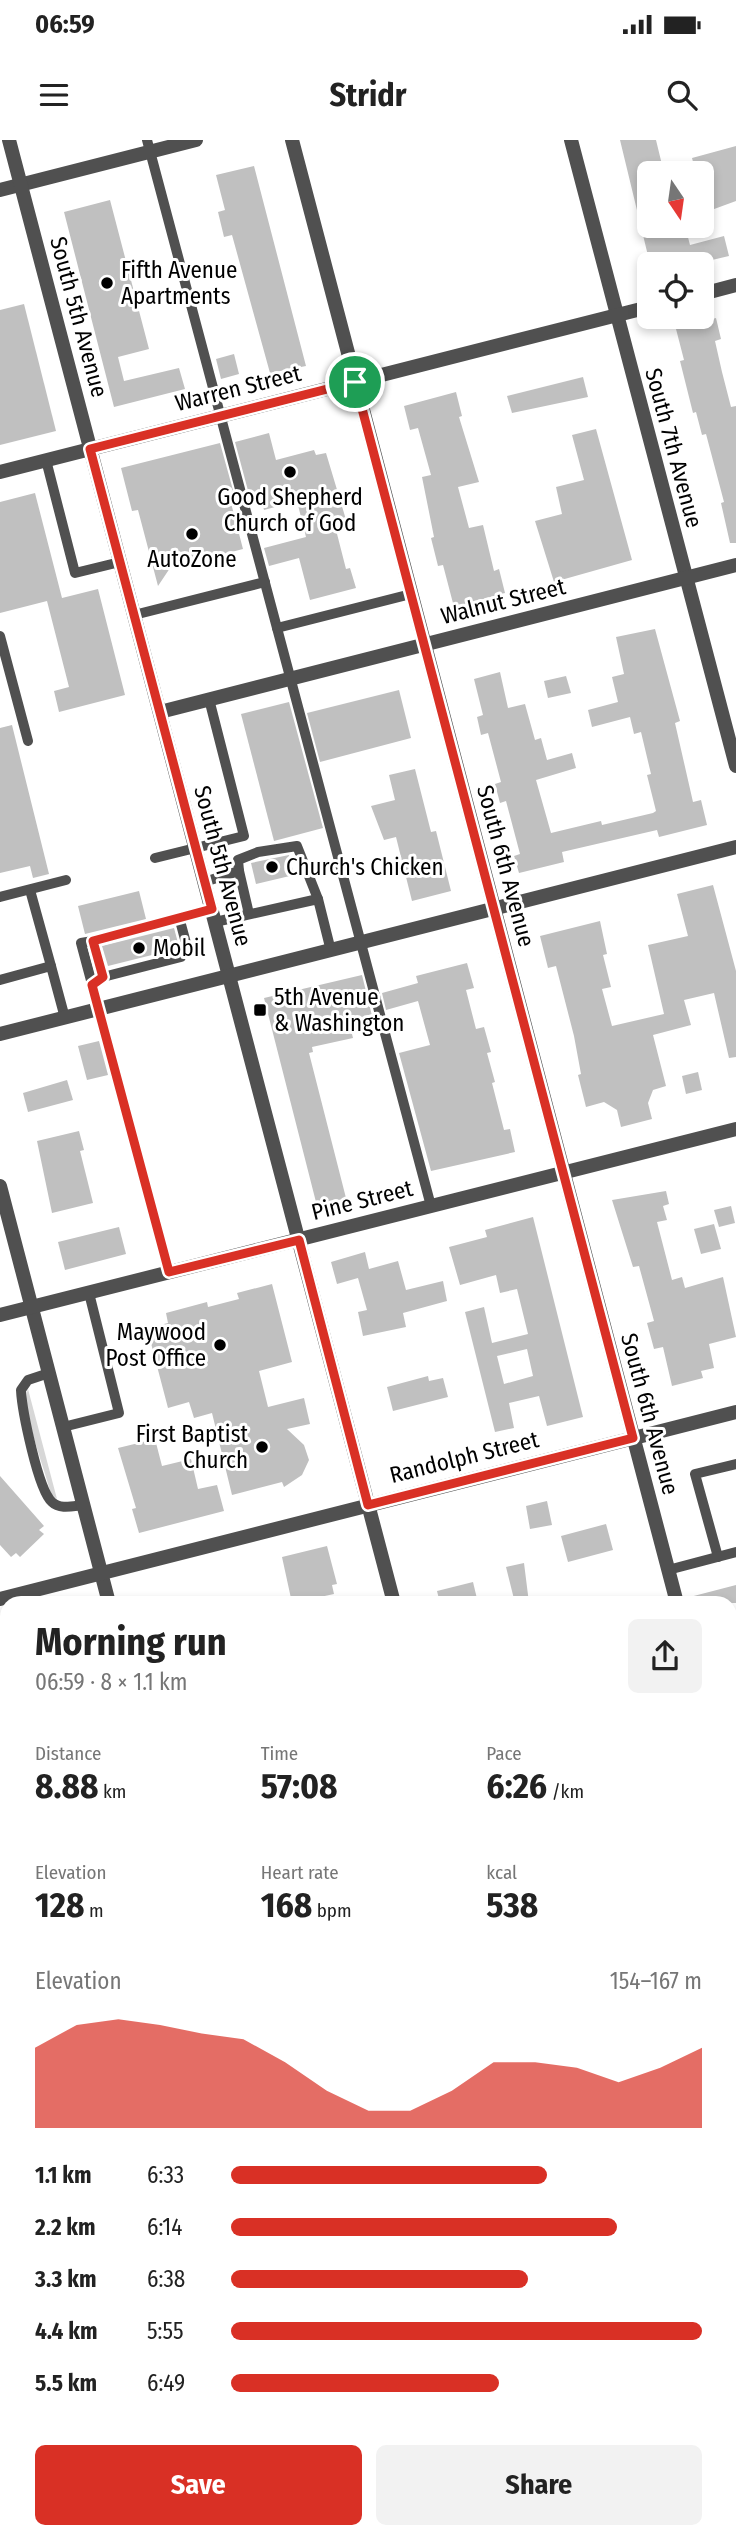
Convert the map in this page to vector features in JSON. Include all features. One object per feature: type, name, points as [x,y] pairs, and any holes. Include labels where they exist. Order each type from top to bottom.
[{"type":"street","name":"South 5th Avenue","points":[[9,140],[392,1596]]},
{"type":"street","points":[[0,190],[149,146],[196,140]]},
{"type":"street","name":"South 6th Avenue","points":[[292,140],[675,1596]]},
{"type":"street","name":"South 7th Avenue","points":[[570,140],[736,766]]},
{"type":"street","points":[[714,291],[736,285]]},
{"type":"street","name":"Warren Street","points":[[0,472],[637,310]]},
{"type":"street","name":"Walnut Street","points":[[159,712],[736,565]]},
{"type":"street","points":[[0,1034],[736,847]]},
{"type":"street","name":"Pine Street","points":[[0,1315],[736,1129]]},
{"type":"street","points":[[0,1186],[107,1596]]},
{"type":"street","name":"Randolph Street","points":[[1,1596],[102,1573],[736,1412]]},
{"type":"lane","points":[[149,146],[431,1206]]},
{"type":"lane","points":[[46,460],[75,573],[120,562]]},
{"type":"lane","points":[[134,615],[265,582]]},
{"type":"lane","points":[[277,628],[411,594]]},
{"type":"lane","points":[[0,636],[28,741]]},
{"type":"lane","points":[[155,858],[244,836],[209,699]]},
{"type":"lane","points":[[249,914],[238,860],[258,852],[297,846],[318,899],[331,951]]},
{"type":"lane","points":[[204,882],[239,872]]},
{"type":"lane","points":[[0,897],[66,880]]},
{"type":"lane","points":[[30,890],[65,1018]]},
{"type":"lane","points":[[169,1272],[81,943],[116,939],[155,929],[179,917],[249,914],[318,899]]},
{"type":"lane","points":[[92,985],[123,967],[162,957],[181,957],[186,943],[179,917]]},
{"type":"lane","points":[[93,941],[103,977]]},
{"type":"lane","points":[[0,979],[51,966]]},
{"type":"lane","points":[[63,1427],[119,1413],[89,1293]]},
{"type":"lane","points":[[49,1373],[28,1380],[20,1390],[42,1482],[50,1501],[59,1507],[84,1505]]},
{"type":"lane","points":[[718,1557],[695,1474],[736,1464]]},
{"type":"lane","points":[[668,1570],[736,1552]]},
{"type":"shaded area","points":[[28,1389],[57,1499],[51,1494],[30,1424],[26,1398]]},
{"type":"building","points":[[620,140],[656,140],[661,161],[637,161],[637,210]]},
{"type":"building","points":[[736,146],[736,201],[714,209],[714,161],[693,161],[692,158]]},
{"type":"building","points":[[254,166],[306,366],[270,373],[232,235],[224,237],[218,212],[225,210],[216,175]]},
{"type":"building","name":"Fifth Avenue Apartments","points":[[110,200],[149,349],[118,357],[124,381],[179,368],[185,389],[114,407],[64,212]]},
{"type":"building","points":[[724,236],[729,256],[714,260],[714,252],[647,252],[644,238],[688,238],[690,245]]},
{"type":"building","points":[[24,304],[56,431],[0,445],[0,310]]},
{"type":"building","points":[[714,319],[721,339],[715,341],[722,372],[731,407],[736,406],[736,543],[730,543],[721,503],[724,502],[706,434],[702,435],[696,412],[693,413],[680,361],[684,360],[676,329],[714,329]]},
{"type":"building","points":[[234,354],[239,374],[221,379],[216,359]]},
{"type":"building","points":[[583,377],[588,397],[512,413],[507,396]]},
{"type":"building","points":[[456,392],[462,416],[459,417],[479,482],[458,487],[469,528],[483,525],[494,571],[499,569],[505,593],[454,607],[443,565],[438,566],[431,538],[434,537],[422,477],[431,475],[418,428],[410,430],[404,406]]},
{"type":"building","points":[[596,429],[632,560],[554,582],[535,521],[562,514],[556,487],[584,480],[572,435]]},
{"type":"building","points":[[269,433],[276,460],[314,450],[316,455],[326,453],[347,523],[335,526],[346,569],[350,568],[356,588],[310,600],[299,558],[269,566],[264,548],[306,537],[297,501],[264,510],[260,495],[250,498],[235,442]]},
{"type":"building","points":[[220,443],[236,501],[231,503],[243,549],[170,568],[158,586],[138,510],[132,511],[121,468]]},
{"type":"building","points":[[35,493],[62,598],[98,589],[125,695],[59,712],[54,691],[69,687],[47,601],[0,613],[0,502]]},
{"type":"building","points":[[655,629],[680,721],[675,723],[693,802],[701,800],[707,825],[659,837],[657,830],[562,852],[564,862],[519,873],[514,856],[520,854],[506,801],[500,803],[495,784],[501,782],[488,733],[481,735],[477,717],[483,715],[474,679],[500,672],[508,708],[525,704],[535,740],[541,738],[547,760],[572,753],[576,768],[536,780],[551,833],[601,821],[602,825],[653,813],[656,811],[647,775],[651,774],[641,732],[634,734],[630,717],[592,727],[588,710],[618,702],[612,677],[624,674],[616,637]]},
{"type":"building","points":[[566,676],[571,693],[548,698],[544,681]]},
{"type":"building","points":[[399,690],[411,738],[320,762],[307,713]]},
{"type":"building","points":[[289,702],[323,828],[274,841],[241,714]]},
{"type":"building","points":[[12,725],[49,874],[33,878],[30,866],[0,873],[0,728]]},
{"type":"building","points":[[415,769],[431,832],[436,831],[451,891],[412,901],[396,837],[384,840],[371,806],[395,800],[389,775]]},
{"type":"building","name":"Church's Chicken","points":[[289,855],[294,875],[256,884],[251,863]]},
{"type":"building","points":[[713,885],[736,971],[736,1057],[729,1058],[714,993],[684,1000],[691,1025],[653,1035],[666,1086],[653,1090],[648,1103],[652,1119],[621,1127],[617,1110],[604,1102],[586,1107],[578,1075],[581,1074],[574,1036],[556,966],[548,968],[540,936],[600,921],[607,954],[603,955],[611,987],[602,989],[612,1026],[664,1014],[648,945],[688,936],[677,894]]},
{"type":"building","points":[[139,891],[146,919],[85,934],[78,906]]},
{"type":"building","name":"Mobil","points":[[174,928],[178,943],[176,949],[108,966],[102,946]]},
{"type":"building","points":[[467,963],[474,988],[466,990],[476,1029],[484,1027],[491,1052],[487,1053],[495,1082],[492,1083],[504,1130],[510,1129],[515,1152],[431,1171],[399,1053],[430,1045],[418,1001],[386,1010],[382,993],[418,983],[416,976]]},
{"type":"building","points":[[362,975],[375,1028],[352,1034],[353,1038],[312,1047],[313,1052],[309,1053],[346,1198],[317,1206],[264,998]]},
{"type":"building","points":[[99,1041],[108,1075],[87,1080],[78,1046]]},
{"type":"building","points":[[698,1072],[702,1090],[686,1094],[682,1076]]},
{"type":"building","points":[[67,1080],[73,1100],[28,1112],[23,1093]]},
{"type":"building","points":[[79,1131],[84,1150],[80,1151],[93,1203],[52,1213],[37,1141]]},
{"type":"building","points":[[666,1191],[669,1204],[663,1206],[667,1220],[657,1222],[672,1280],[682,1277],[685,1288],[723,1277],[736,1337],[709,1344],[714,1368],[701,1371],[703,1378],[672,1386],[663,1347],[654,1349],[647,1323],[654,1321],[639,1266],[633,1267],[612,1200]]},
{"type":"building","points":[[731,1206],[735,1223],[719,1227],[714,1210]]},
{"type":"building","points":[[533,1217],[583,1417],[547,1426],[539,1396],[509,1403],[514,1428],[495,1432],[465,1312],[484,1307],[492,1343],[528,1334],[517,1289],[500,1293],[496,1275],[460,1285],[449,1247],[487,1237],[485,1230]],"holes":[[[527,1349],[533,1376],[504,1384],[497,1356]]]},
{"type":"building","points":[[714,1224],[721,1249],[701,1254],[694,1229]]},
{"type":"building","points":[[119,1227],[126,1254],[65,1270],[58,1242]]},
{"type":"building","points":[[365,1252],[369,1269],[398,1261],[406,1290],[443,1281],[447,1301],[403,1313],[406,1327],[363,1336],[358,1312],[367,1310],[358,1278],[337,1284],[331,1262]]},
{"type":"building","name":"Maywood Post Office","points":[[272,1284],[292,1362],[259,1371],[268,1407],[304,1398],[310,1424],[287,1429],[304,1445],[309,1460],[302,1475],[284,1487],[282,1482],[232,1495],[212,1413],[194,1418],[189,1402],[168,1408],[147,1328],[168,1323],[166,1313],[207,1302],[208,1307],[239,1299],[237,1293]]},
{"type":"building","points":[[428,1376],[429,1381],[443,1378],[448,1397],[393,1411],[387,1387]]},
{"type":"building","points":[[155,1439],[162,1466],[191,1459],[198,1489],[217,1485],[224,1511],[139,1533],[132,1509],[136,1508],[118,1448]]},
{"type":"building","points":[[0,1476],[44,1526],[39,1530],[44,1534],[20,1557],[16,1553],[11,1557],[0,1545]]},
{"type":"building","points":[[547,1501],[552,1525],[530,1529],[526,1506]]},
{"type":"building","points":[[606,1524],[613,1550],[568,1562],[561,1536]]},
{"type":"building","points":[[327,1546],[337,1584],[332,1585],[334,1594],[290,1596],[282,1557]]},
{"type":"building","points":[[524,1563],[528,1596],[513,1596],[506,1567]]},
{"type":"building","points":[[473,1582],[476,1596],[438,1596],[437,1591]]},
{"type":"building","points":[[736,1585],[736,1596],[694,1596]]},
{"type":"place","name":"Fifth Avenue Apartments","points":[[107,283]]},
{"type":"place","name":"Good Shepherd Church of God","points":[[290,472]]},
{"type":"place","name":"AutoZone","points":[[192,534]]},
{"type":"place","name":"Church's Chicken","points":[[272,867]]},
{"type":"place","name":"Mobil","points":[[139,948]]},
{"type":"place","name":"5th Avenue & Washington","points":[[260,1010]]},
{"type":"place","name":"Maywood Post Office","points":[[220,1345]]},
{"type":"place","name":"First Baptist Church","points":[[262,1447]]},
{"type":"route","points":[[355,382],[633,1438],[368,1505],[299,1240],[169,1272],[92,985],[103,977],[93,941],[212,909],[90,449],[355,382]]}]
